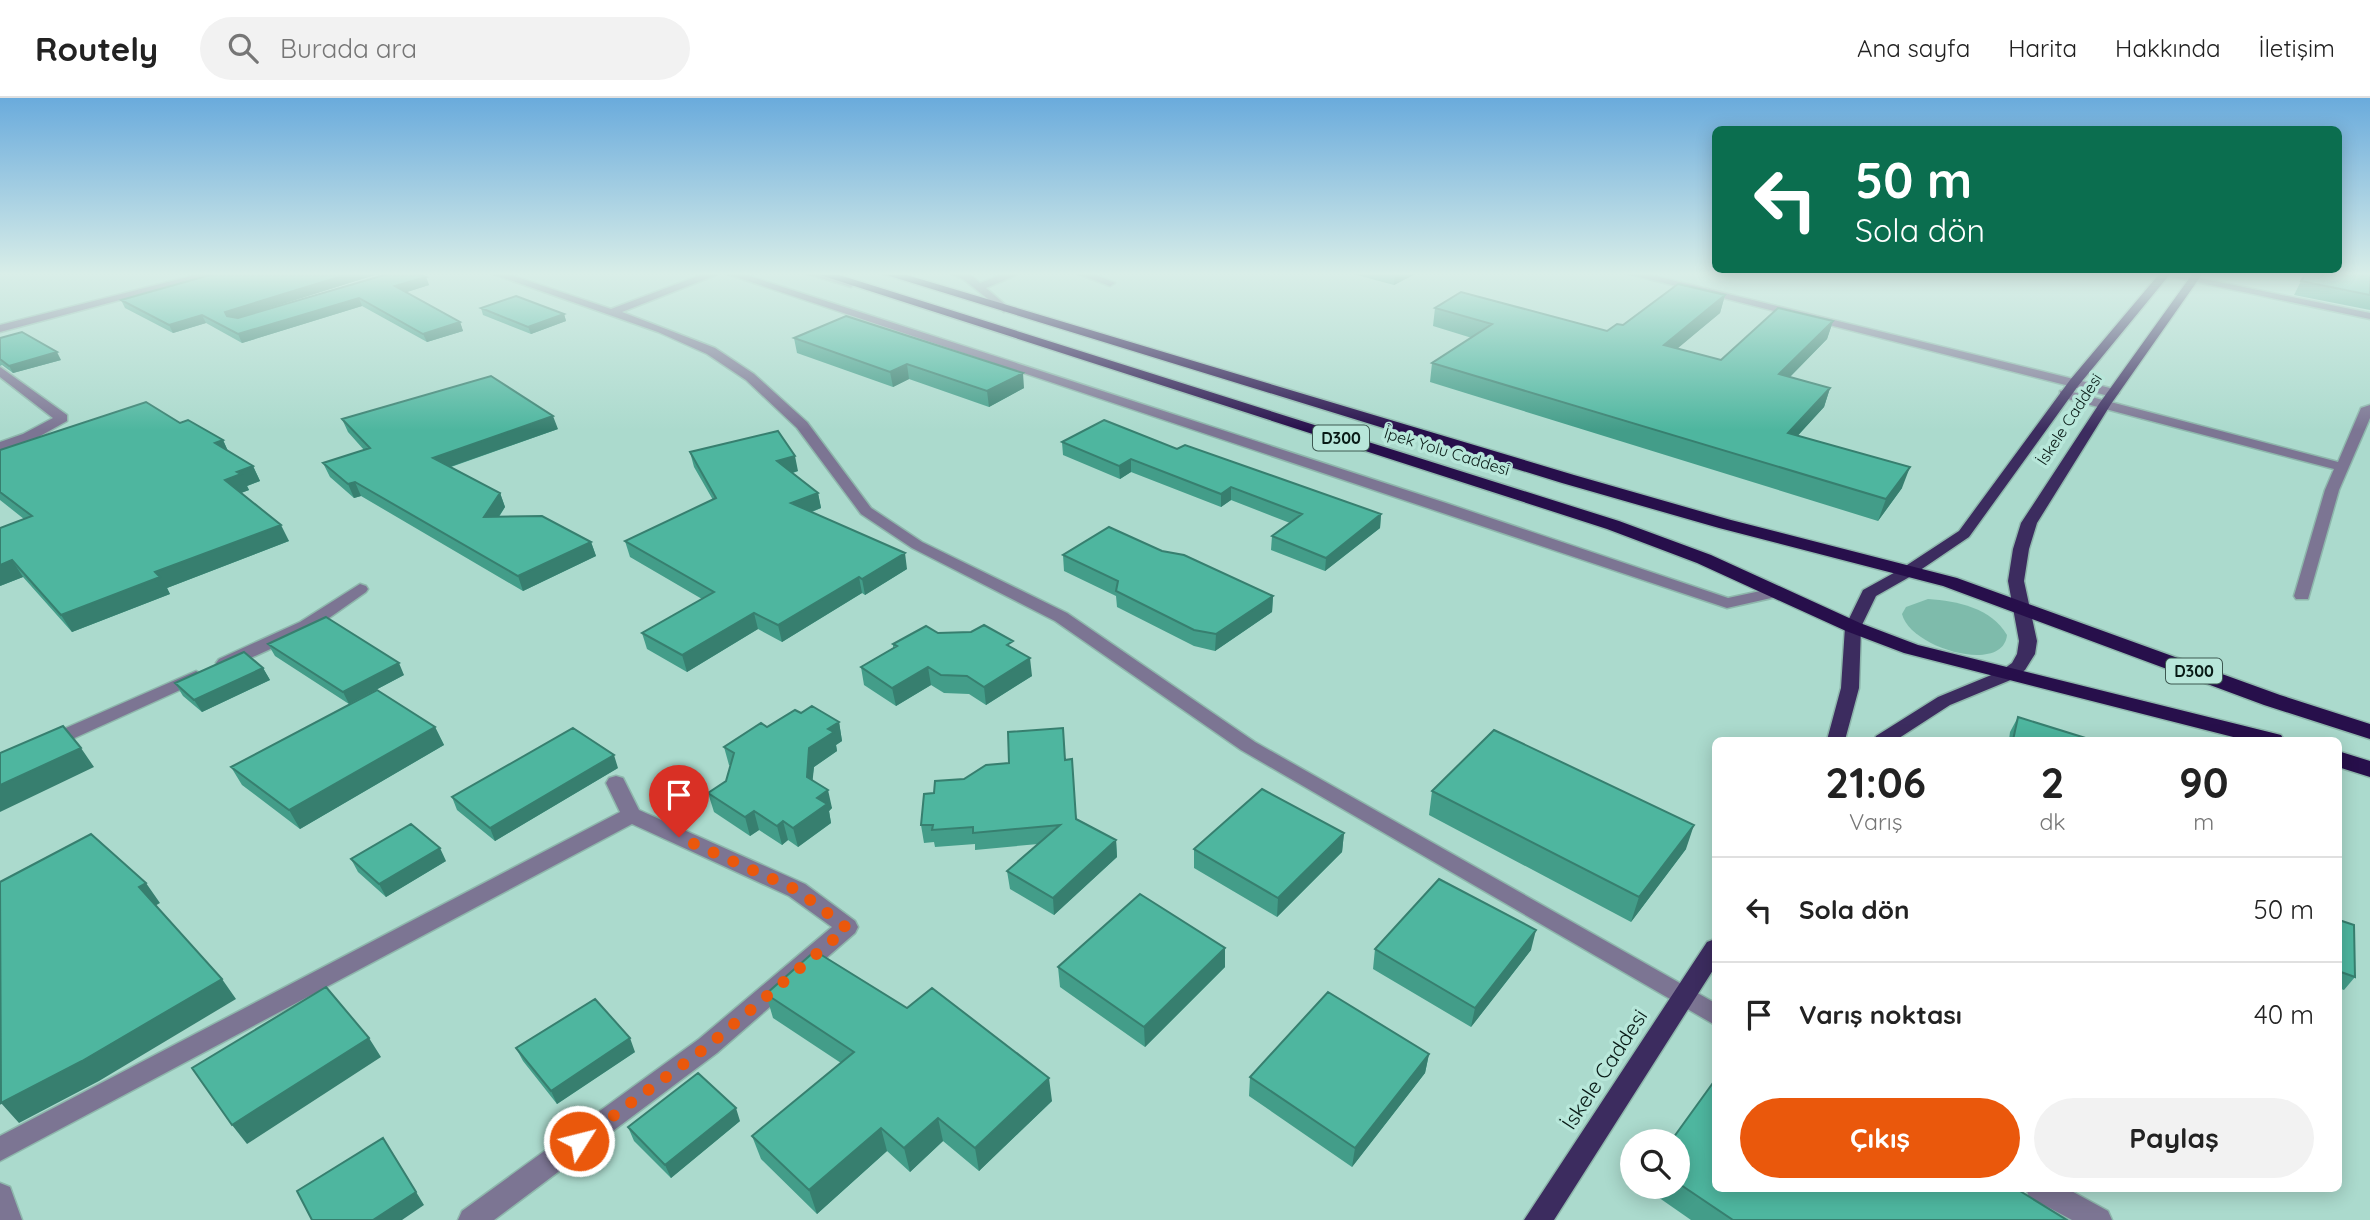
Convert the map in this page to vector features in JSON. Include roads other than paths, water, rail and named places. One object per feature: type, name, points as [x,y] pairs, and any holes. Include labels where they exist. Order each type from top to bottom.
[{"type":"highway","name":"İpek Yolu Caddesi","points":[[983,325],[1536,499],[1704,559],[1853,627],[1911,649],[2261,737]]},
{"type":"highway","name":"İpek Yolu Caddesi","points":[[1058,325],[1581,483],[1950,582],[2020,606]]},
{"type":"highway","name":"D300","points":[[2020,606],[2272,700],[2370,732]]},
{"type":"highway","points":[[2342,761],[2370,769]]},
{"type":"main road","points":[[1837,737],[1850,688],[1853,627],[1869,593],[1907,572],[1964,534],[2070,389],[2121,325]]},
{"type":"main road","name":"İskele Caddesi","points":[[2007,675],[2019,666],[2026,654],[2028,641],[2016,581],[2021,549],[2029,523],[2109,399],[2162,325]]},
{"type":"main road","points":[[1887,737],[1944,701],[2007,675]]},
{"type":"main road","name":"İskele Caddesi","points":[[1538,1220],[1712,952]]},
{"type":"street","points":[[648,325],[711,351],[750,377],[802,425],[866,511],[917,545],[1061,617],[1248,746],[1712,1013]]},
{"type":"street","points":[[889,325],[1441,506],[1727,603],[1779,592]]},
{"type":"street","points":[[1829,325],[2109,399],[2342,467]]},
{"type":"street","points":[[0,371],[62,418],[28,438],[0,446]]},
{"type":"street","points":[[2302,596],[2332,490],[2368,408]]},
{"type":"street","points":[[38,747],[306,626],[360,589]]},
{"type":"street","points":[[472,1220],[708,1046],[847,928],[797,890],[631,816],[616,783]]},
{"type":"street","points":[[0,1149],[631,816]]},
{"type":"street","points":[[2046,1192],[2098,1220]]},
{"type":"street","points":[[0,1196],[8,1220]]}]
